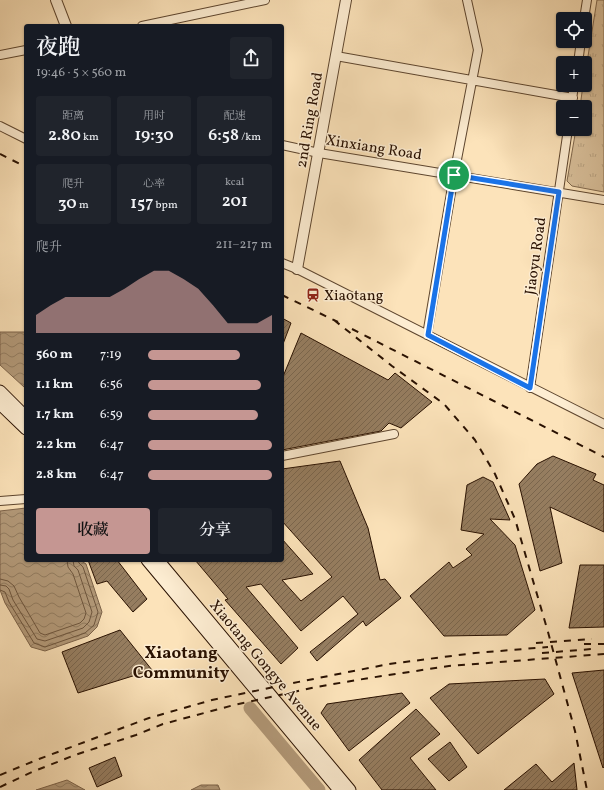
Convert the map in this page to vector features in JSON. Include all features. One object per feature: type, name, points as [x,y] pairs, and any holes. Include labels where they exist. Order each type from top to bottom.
[{"type":"main road","points":[[0,391],[24,415]]},
{"type":"main road","points":[[0,404],[24,427]]},
{"type":"main road","name":"Xiaotang Gongye Avenue","points":[[149,562],[339,790]]},
{"type":"main road","name":"Xiaotang Gongye Avenue","points":[[160,562],[350,790]]},
{"type":"street","points":[[56,0],[65,24]]},
{"type":"street","points":[[151,24],[265,0]]},
{"type":"street","name":"2nd Ring Road","points":[[297,269],[346,0]]},
{"type":"street","points":[[428,335],[454,175],[478,50],[467,0]]},
{"type":"street","points":[[585,12],[587,0]]},
{"type":"street","points":[[0,55],[24,50]]},
{"type":"street","points":[[336,56],[573,98],[573,92]]},
{"type":"street","points":[[0,126],[24,138]]},
{"type":"street","name":"Jiaoyu Road","points":[[530,388],[567,136]]},
{"type":"street","name":"Xinxiang Road","points":[[284,145],[604,200]]},
{"type":"street","points":[[284,264],[604,424]]},
{"type":"street","points":[[284,456],[394,434]]},
{"type":"street","points":[[0,502],[24,499]]},
{"type":"green space","points":[[597,0],[604,0],[604,192],[572,186],[567,181],[575,136],[592,136],[592,100],[581,100],[582,92],[592,92],[592,56],[588,56],[589,48],[592,48],[592,31]]},
{"type":"water","points":[[0,332],[24,332],[24,387],[0,365]]},
{"type":"water","points":[[24,508],[24,562],[83,562],[86,564],[102,612],[97,627],[88,636],[45,651],[31,647],[5,603],[0,590],[0,511]]},
{"type":"water","points":[[67,780],[85,790],[36,790]]},
{"type":"water","points":[[201,785],[218,785],[220,790],[191,790]]},
{"type":"building","points":[[284,319],[291,323],[284,341]]},
{"type":"building","points":[[301,333],[388,380],[395,373],[432,402],[401,428],[389,423],[381,431],[284,450],[284,374]]},
{"type":"building","points":[[553,456],[596,474],[593,480],[604,485],[604,532],[550,507],[562,563],[540,571],[519,484],[537,464]]},
{"type":"building","points":[[340,461],[368,528],[380,580],[385,579],[401,598],[366,626],[363,621],[317,661],[310,652],[358,614],[343,596],[301,631],[261,584],[246,587],[298,648],[281,664],[225,600],[228,599],[197,562],[284,562],[284,541],[313,574],[282,580],[301,601],[332,577],[284,523],[284,469]]},
{"type":"building","points":[[483,477],[493,482],[510,520],[490,519],[515,545],[535,610],[507,635],[444,636],[410,596],[449,562],[453,568],[472,555],[466,549],[484,534],[461,530],[467,485]]},
{"type":"building","points":[[89,562],[119,562],[147,599],[133,612],[107,581],[97,584]]},
{"type":"building","points":[[580,565],[604,565],[604,627],[569,628]]},
{"type":"building","points":[[120,630],[152,670],[78,693],[62,652]]},
{"type":"building","points":[[604,670],[604,767],[603,768],[572,673]]},
{"type":"building","points":[[545,679],[554,694],[478,754],[430,698],[449,684]]},
{"type":"building","points":[[402,693],[410,703],[349,751],[321,713],[327,704]]},
{"type":"building","points":[[416,709],[440,734],[410,758],[436,790],[382,790],[359,760]]},
{"type":"building","points":[[450,742],[467,767],[449,781],[428,759]]},
{"type":"building","points":[[115,757],[122,776],[97,787],[89,768]]},
{"type":"building","points":[[574,763],[577,790],[504,790],[536,764],[552,782]]},
{"type":"waterway","points":[[250,708],[319,790]]},
{"type":"railway","points":[[0,154],[24,166]]},
{"type":"railway","points":[[284,296],[338,322]]},
{"type":"railway","points":[[334,320],[392,366],[444,404],[475,440],[495,474],[515,519],[548,632],[575,731],[587,790]]},
{"type":"railway","points":[[352,329],[604,457]]},
{"type":"railway","points":[[536,643],[592,639]]},
{"type":"railway","points":[[584,644],[604,644]]},
{"type":"railway","points":[[0,775],[149,718],[212,700],[389,664],[475,653],[548,647]]},
{"type":"railway","points":[[542,653],[592,649]]},
{"type":"railway","points":[[0,787],[32,772],[75,755],[136,735],[163,724],[234,705],[316,687],[449,666],[604,654]]},
{"type":"place","name":"Xiaotang","points":[[313,295]]},
{"type":"district","name":"Xiaotang Community","points":[[181,662]]},
{"type":"route","points":[[454,175],[559,192],[530,388],[428,335],[454,175]]}]
